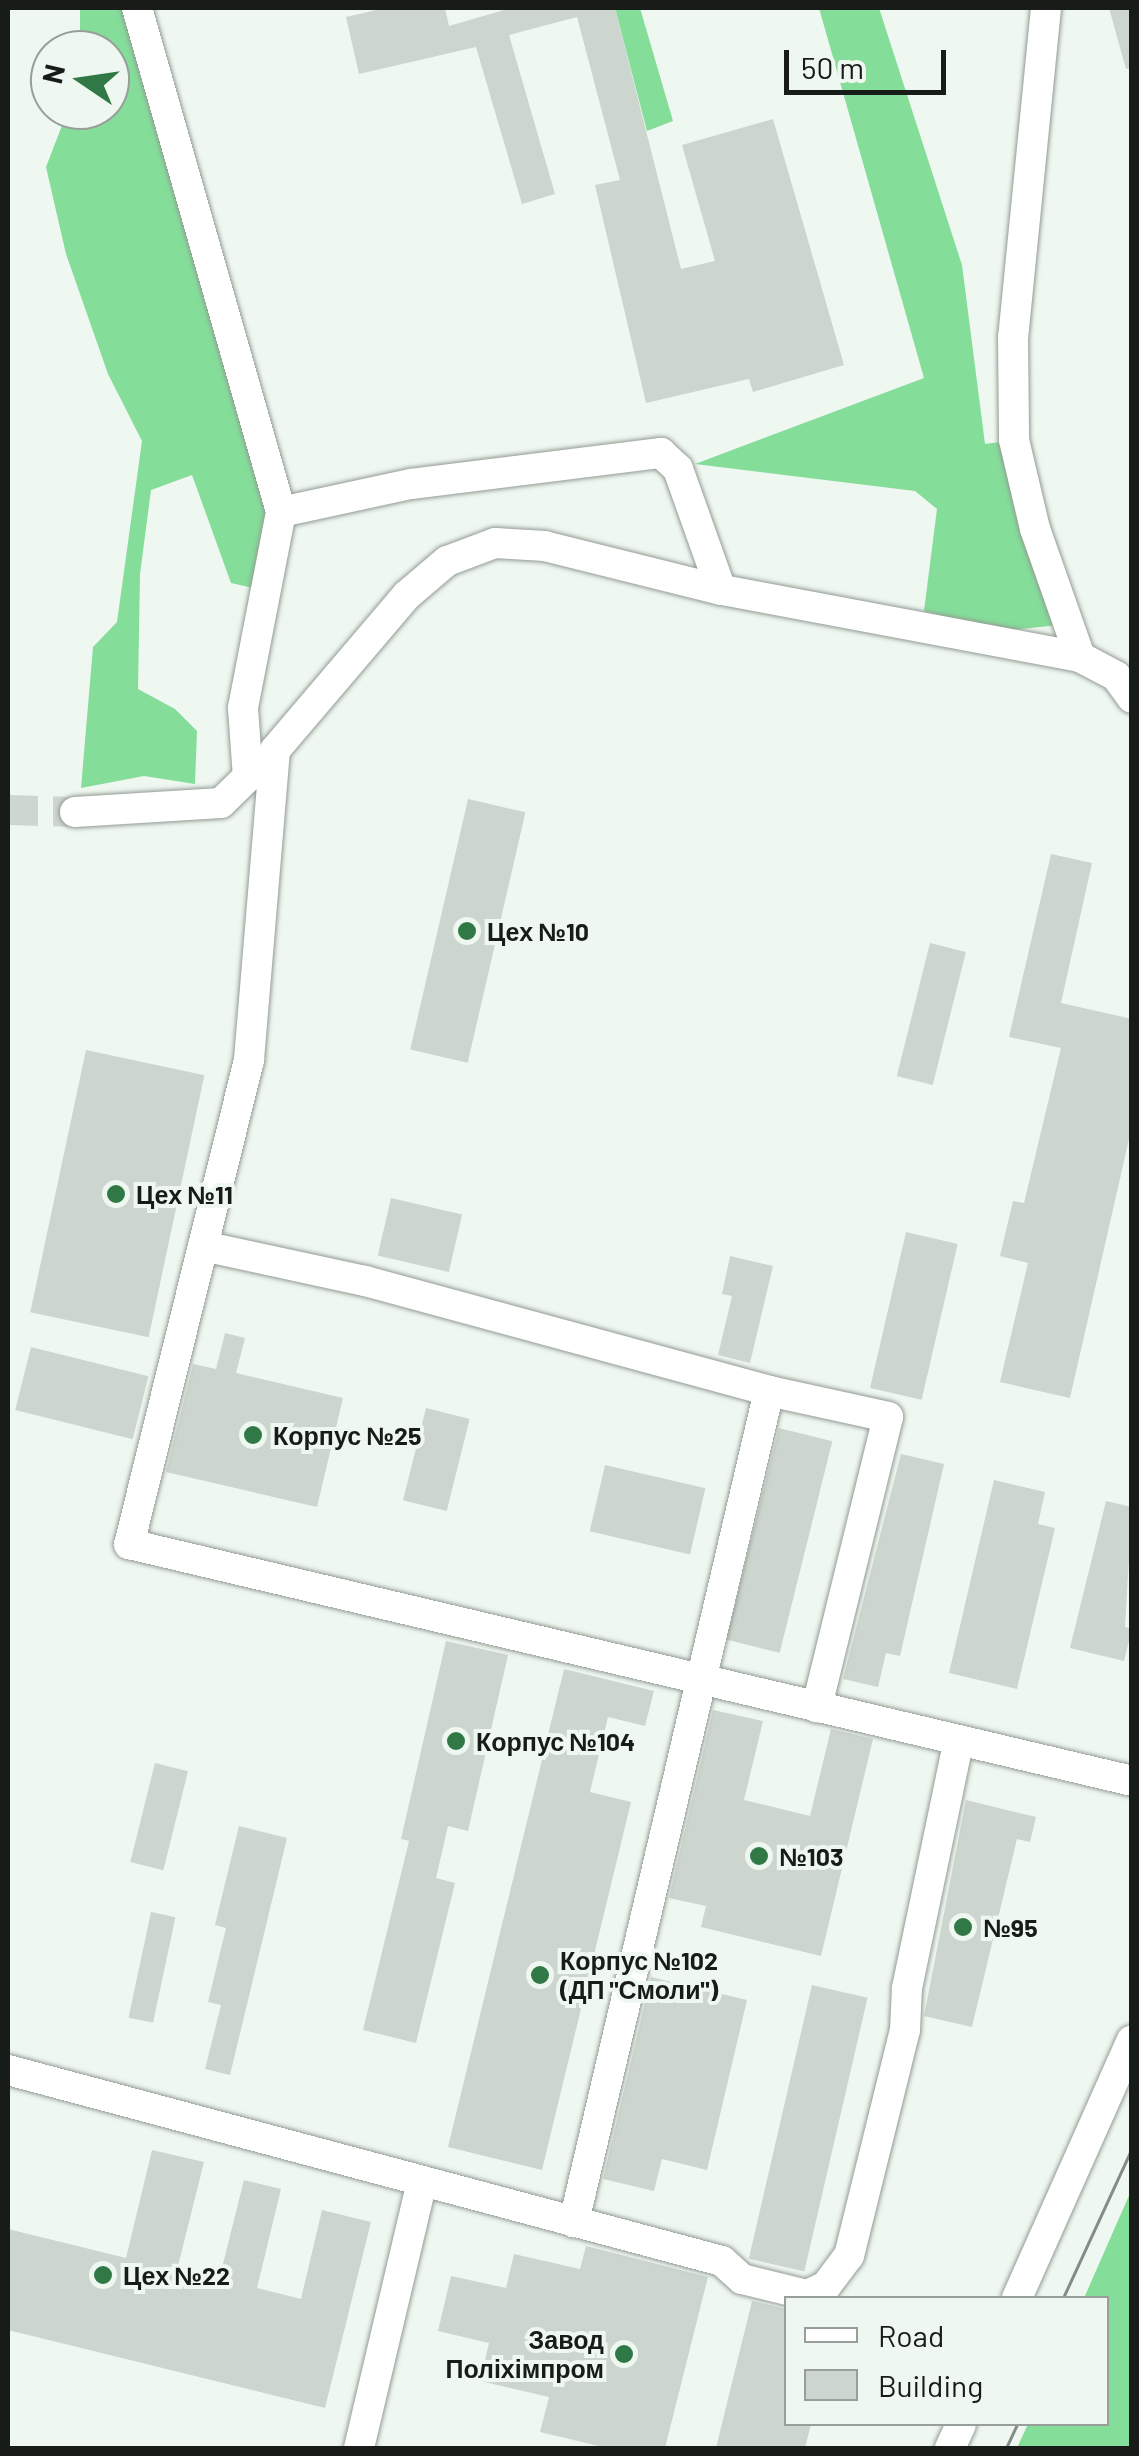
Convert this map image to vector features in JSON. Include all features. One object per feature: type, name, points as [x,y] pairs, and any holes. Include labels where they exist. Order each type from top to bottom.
[{"type":"street","points":[[137,8],[281,512],[242,708],[248,777]]},
{"type":"street","points":[[1046,8],[1013,337],[1014,440],[1035,529],[1080,657]]},
{"type":"street","points":[[281,512],[411,484],[661,453],[678,470],[721,590]]},
{"type":"street","points":[[221,804],[275,750],[407,595],[447,561],[495,544],[546,546],[721,590],[1080,657],[1116,676],[1132,698]]},
{"type":"street","points":[[275,750],[249,1060],[129,1544],[1132,1781]]},
{"type":"street","points":[[74,812],[221,804],[266,829]]},
{"type":"street","points":[[203,1246],[366,1282],[770,1391],[888,1417],[817,1707]]},
{"type":"street","points":[[574,2222],[770,1391]]},
{"type":"street","points":[[8,2070],[722,2261],[742,2280],[807,2295],[839,2272],[849,2256],[904,2030],[907,1988],[959,1740]]},
{"type":"street","points":[[1018,2296],[1132,2040]]},
{"type":"street","points":[[359,2448],[422,2181]]},
{"type":"green space","points":[[80,8],[125,8],[273,514],[253,588],[231,583],[192,475],[151,490],[140,574],[138,689],[175,709],[197,731],[195,784],[144,776],[81,788],[93,647],[117,622],[142,441],[108,374],[66,254],[46,167],[60,130],[130,130],[130,30],[80,30]]},
{"type":"green space","points":[[615,8],[640,8],[673,121],[647,131]]},
{"type":"green space","points":[[819,8],[879,8],[962,265],[985,444],[1014,440],[1068,624],[1001,631],[924,611],[937,509],[915,491],[695,464],[924,378]]},
{"type":"green space","points":[[1131,2191],[1131,2448],[1017,2448],[1027,2426],[1109,2426],[1109,2296],[1085,2296]]},
{"type":"building","points":[[385,8],[445,8],[449,26],[511,8],[615,8],[681,269],[715,261],[682,145],[773,119],[844,365],[753,392],[749,379],[646,403],[595,185],[620,180],[577,17],[509,35],[555,194],[522,204],[476,47],[359,74],[346,17]]},
{"type":"building","points":[[1109,8],[1132,8],[1132,68],[1126,69]]},
{"type":"building","name":"Цех №10","points":[[468,799],[525,812],[468,1063],[410,1049]]},
{"type":"building","points":[[1051,854],[1092,863],[1061,1003],[1132,1019],[1132,1126],[1070,1398],[1000,1382],[1028,1263],[1000,1256],[1013,1201],[1024,1203],[1061,1048],[1009,1037]]},
{"type":"building","points":[[930,943],[966,952],[933,1085],[897,1076]]},
{"type":"building","name":"Цех №11","points":[[86,1050],[204,1075],[149,1337],[30,1312]]},
{"type":"building","points":[[391,1198],[462,1214],[449,1272],[378,1255]]},
{"type":"building","points":[[906,1232],[958,1244],[922,1400],[870,1388]]},
{"type":"building","points":[[730,1256],[773,1266],[750,1363],[718,1355],[732,1296],[722,1294]]},
{"type":"building","name":"Корпус №25","points":[[225,1333],[245,1338],[236,1373],[343,1398],[317,1507],[166,1472],[193,1364],[216,1369]]},
{"type":"building","points":[[31,1347],[148,1376],[133,1439],[15,1410]]},
{"type":"building","points":[[426,1408],[470,1419],[447,1511],[403,1500]]},
{"type":"building","points":[[779,1428],[832,1441],[780,1653],[726,1640]]},
{"type":"building","points":[[901,1454],[944,1464],[900,1656],[886,1653],[878,1687],[843,1679]]},
{"type":"building","points":[[605,1465],[705,1488],[690,1554],[590,1531]]},
{"type":"building","points":[[994,1480],[1045,1492],[1038,1524],[1055,1528],[1017,1689],[949,1673]]},
{"type":"building","points":[[1106,1501],[1132,1507],[1125,1627],[1132,1629],[1124,1661],[1070,1648]]},
{"type":"building","points":[[446,1641],[508,1655],[468,1831],[448,1826],[436,1878],[455,1883],[416,2043],[363,2030],[409,1841],[401,1839]]},
{"type":"building","name":"Корпус №102 (ДП \"Смоли\")","points":[[564,1669],[654,1691],[645,1726],[608,1717],[590,1792],[631,1802],[542,2170],[448,2147]]},
{"type":"building","name":"№103","points":[[713,1710],[763,1721],[744,1800],[810,1816],[831,1729],[873,1739],[821,1956],[701,1927],[706,1906],[669,1898]]},
{"type":"building","points":[[155,1763],[188,1771],[163,1870],[130,1862]]},
{"type":"building","name":"№95","points":[[966,1800],[1036,1817],[1030,1842],[1017,1839],[972,2027],[924,2016]]},
{"type":"building","points":[[239,1826],[287,1838],[230,2075],[205,2069],[221,2005],[208,2002],[226,1928],[215,1925]]},
{"type":"building","points":[[151,1912],[175,1917],[153,2023],[129,2018]]},
{"type":"building","points":[[651,1977],[747,2000],[707,2170],[662,2159],[654,2191],[603,2179]]},
{"type":"building","points":[[812,1985],[868,1998],[804,2272],[749,2259]]},
{"type":"building","name":"Цех №22","points":[[152,2150],[204,2162],[177,2270],[219,2280],[244,2180],[281,2189],[257,2288],[301,2299],[322,2210],[371,2222],[325,2408],[8,2330],[8,2229],[126,2258]]},
{"type":"building","name":"Завод Поліхімпром","points":[[586,2246],[708,2277],[665,2448],[607,2448],[540,2432],[549,2397],[480,2381],[489,2343],[438,2331],[451,2276],[506,2288],[514,2254],[580,2269]]},
{"type":"building","points":[[752,2301],[784,2309],[784,2426],[810,2426],[805,2448],[716,2448]]},
{"type":"tunnel","points":[[8,810],[75,812]]},
{"type":"tram line","points":[[1064,2296],[1132,2148]]},
{"type":"tram line","points":[[1006,2448],[1016,2426]]},
{"type":"place","name":"Цех №10","points":[[467,931]]},
{"type":"place","name":"Цех №11","points":[[116,1194]]},
{"type":"place","name":"Корпус №25","points":[[253,1435]]},
{"type":"place","name":"Корпус №104","points":[[456,1741]]},
{"type":"place","name":"№103","points":[[759,1856]]},
{"type":"place","name":"№95","points":[[963,1927]]},
{"type":"place","name":"Корпус №102 (ДП \"Смоли\")","points":[[540,1975]]},
{"type":"place","name":"Цех №22","points":[[103,2275]]},
{"type":"place","name":"Завод Поліхімпром","points":[[624,2354]]}]
